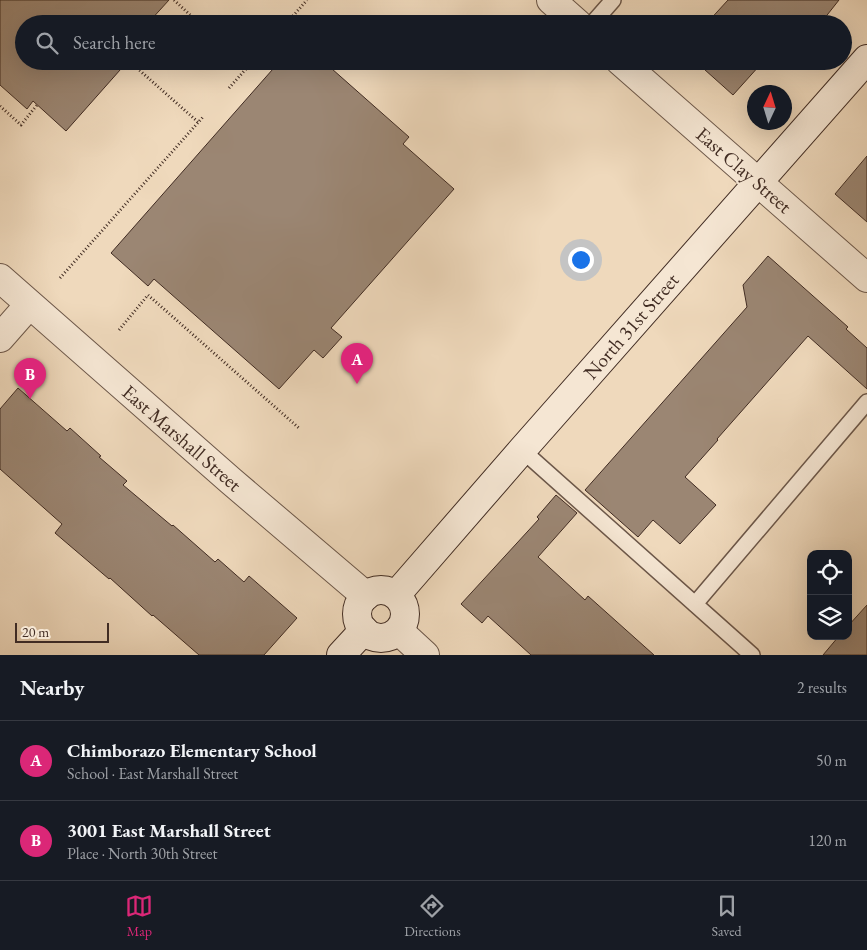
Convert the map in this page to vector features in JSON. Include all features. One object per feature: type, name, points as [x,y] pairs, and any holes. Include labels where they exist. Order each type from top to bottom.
[{"type":"street","points":[[551,0],[568,15]]},
{"type":"street","name":"North 31st Street","points":[[396,595],[867,58]]},
{"type":"street","name":"East Clay Street","points":[[630,70],[867,278]]},
{"type":"street","name":"East Marshall Street","points":[[0,278],[231,481],[366,596]]},
{"type":"street","points":[[0,338],[29,305]]},
{"type":"street","points":[[381,590],[389,591],[396,595],[405,608],[404,624],[393,636],[377,638],[370,636],[360,624],[358,608],[361,602],[366,596],[381,590]]},
{"type":"street","points":[[342,655],[364,630]]},
{"type":"street","points":[[399,631],[425,655]]},
{"type":"lane","points":[[600,15],[613,0]]},
{"type":"lane","points":[[695,604],[867,402]]},
{"type":"lane","points":[[522,450],[752,655]]},
{"type":"path","points":[[174,0],[190,15]]},
{"type":"path","points":[[294,15],[307,0]]},
{"type":"path","points":[[139,70],[198,122]]},
{"type":"path","points":[[229,88],[245,70]]},
{"type":"path","points":[[0,106],[21,125],[37,105]]},
{"type":"path","points":[[60,278],[203,117]]},
{"type":"path","points":[[119,330],[148,296],[300,429]]},
{"type":"building","points":[[0,0],[169,0],[155,15],[15,15],[15,70],[120,70],[66,131],[33,101],[27,109],[0,85]]},
{"type":"building","points":[[728,0],[839,0],[827,15],[714,15]]},
{"type":"building","points":[[272,70],[333,70],[409,137],[403,144],[454,189],[331,328],[342,337],[323,358],[314,350],[279,389],[154,279],[148,286],[111,253]]},
{"type":"building","points":[[705,70],[756,70],[733,95]]},
{"type":"building","points":[[867,156],[867,222],[835,194]]},
{"type":"building","points":[[768,256],[848,327],[846,329],[867,348],[867,389],[808,336],[685,477],[716,505],[680,544],[653,520],[638,537],[585,490],[747,307],[743,285]]},
{"type":"building","points":[[18,388],[67,431],[70,428],[127,481],[123,485],[215,562],[218,559],[244,582],[249,576],[297,618],[264,655],[199,655],[55,533],[62,524],[0,469],[0,409]]},
{"type":"building","points":[[556,495],[577,513],[538,557],[585,600],[588,596],[654,655],[531,655],[488,616],[482,623],[461,604],[539,519],[537,517]]},
{"type":"building","points":[[867,605],[867,655],[823,655],[836,640],[852,640],[852,622]]},
{"type":"place","name":"Chimborazo Elementary School","points":[[357,384]]},
{"type":"place","name":"3001 East Marshall Street","points":[[30,399]]}]
